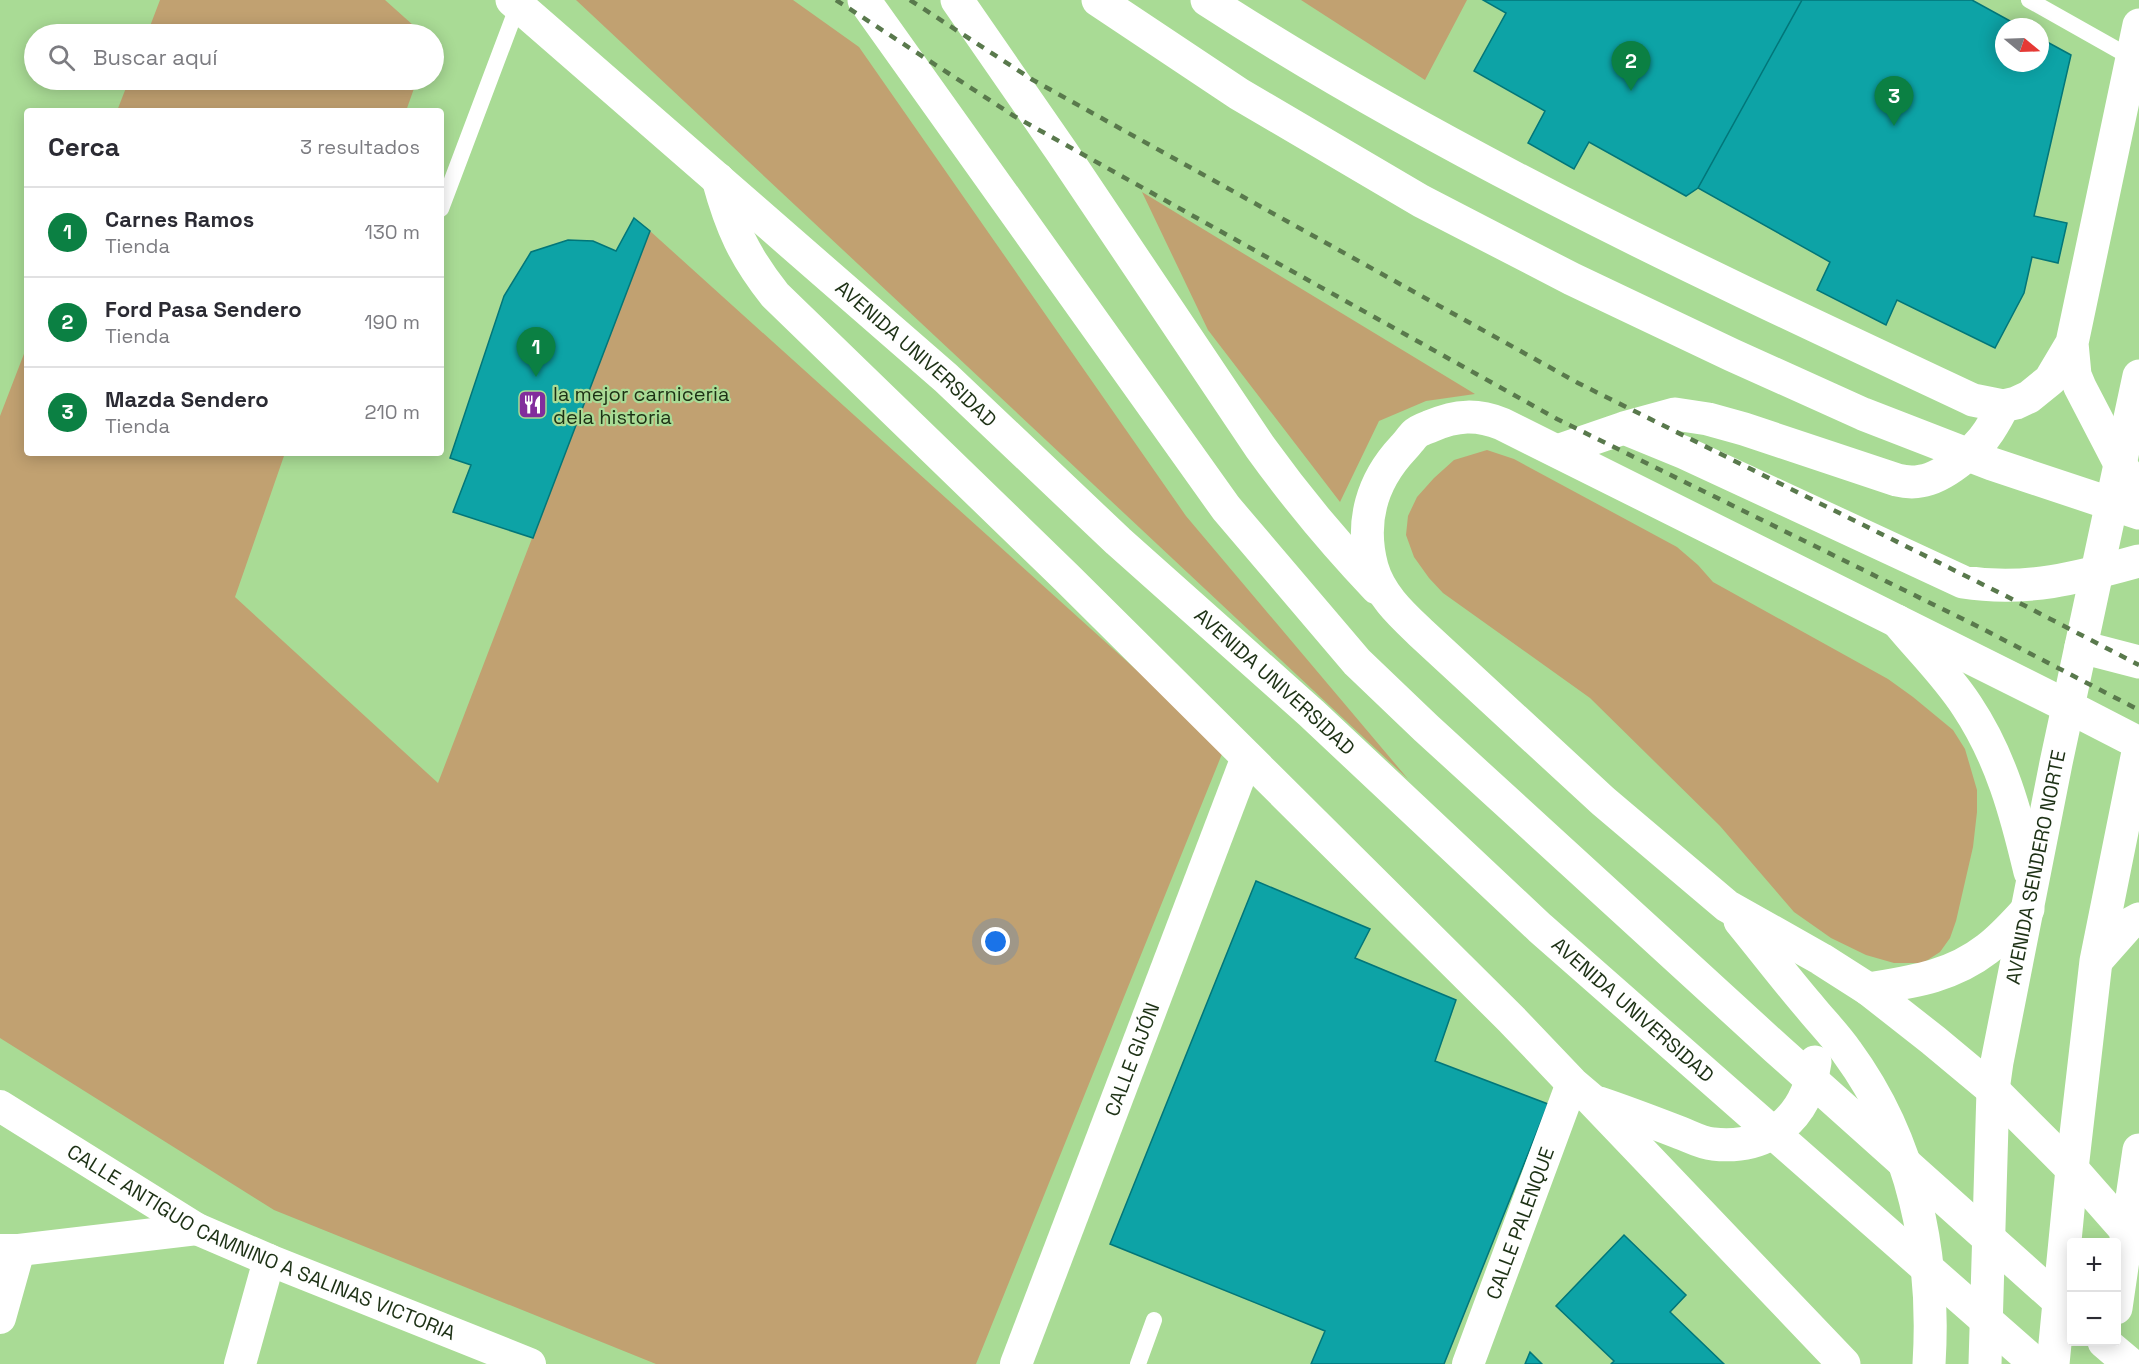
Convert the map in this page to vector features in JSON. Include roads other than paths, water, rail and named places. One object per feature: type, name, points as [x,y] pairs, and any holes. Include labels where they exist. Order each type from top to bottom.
[{"type":"main road","points":[[864,0],[1137,380],[1226,508],[1357,662],[1777,1049],[2067,1309]]},
{"type":"main road","points":[[957,0],[1267,457],[1295,495],[1342,551],[1421,633],[1604,801],[1727,906],[1847,1052],[1888,1121],[1916,1197],[1926,1247],[1930,1299],[1929,1364]]},
{"type":"main road","points":[[1098,0],[1239,94],[1421,201],[1572,279],[1863,414],[1992,464],[2139,513]]},
{"type":"main road","points":[[1207,0],[1274,44],[1404,120],[1574,208],[1804,321],[1973,400],[2003,406],[2028,397],[2050,380],[2072,343]]},
{"type":"main road","name":"AVENIDA UNIVERSIDAD","points":[[515,3],[946,378],[1118,541],[1311,713],[1540,928],[2036,1364]]},
{"type":"main road","points":[[2139,25],[2072,343],[2075,375],[2089,408],[2120,464],[2139,492]]},
{"type":"main road","points":[[718,179],[727,213],[740,245],[756,271],[775,295],[1067,578],[1512,1020],[1839,1360]]},
{"type":"main road","name":"AVENIDA SENDERO NORTE","points":[[1985,1364],[1993,1090],[2000,1042],[2139,376]]},
{"type":"main road","points":[[1557,451],[1624,428],[1675,414],[1708,419],[1744,429],[1897,480],[1910,482],[1935,477],[1968,454],[1988,433],[2003,406]]},
{"type":"main road","points":[[1392,604],[1381,588],[1373,569],[1368,546],[1367,522],[1371,498],[1381,475],[1391,460],[1417,432],[1453,417],[1486,418],[1557,451],[2069,707],[2139,745],[2096,961],[2053,1364]]},
{"type":"main road","points":[[1624,428],[1685,453],[1963,582],[1988,586],[2037,585],[2097,573],[2139,561]]},
{"type":"main road","points":[[1868,989],[1921,981],[1968,963],[1989,948],[2030,895],[2013,804],[1986,737],[1946,677],[1897,621]]},
{"type":"main road","points":[[2081,647],[2139,662]]},
{"type":"main road","points":[[1727,906],[1821,959],[1868,989],[1933,1040],[1993,1090],[2072,1169],[2133,1238]]},
{"type":"main road","points":[[2096,961],[2128,925],[2139,919]]},
{"type":"main road","points":[[1582,1091],[1710,1144],[1748,1144],[1777,1131],[1793,1115],[1814,1074],[1817,1051],[1815,1028],[1808,1006]]},
{"type":"main road","points":[[2120,1292],[2133,1238],[2139,1150]]},
{"type":"main road","points":[[2110,1346],[2130,1364]]},
{"type":"main road","points":[[2108,1364],[2111,1346]]},
{"type":"street","name":"CALLE GIJÓN","points":[[1016,1364],[1247,757]]},
{"type":"street","name":"CALLE PALENQUE","points":[[1468,1364],[1582,1091]]},
{"type":"street","name":"CALLE ANTIGUO CAMNINO A SALINAS VICTORIA","points":[[0,1106],[197,1229],[512,1360]]},
{"type":"street","points":[[0,1318],[9,1250],[197,1229]]},
{"type":"street","points":[[240,1364],[269,1260]]},
{"type":"lane","points":[[2029,0],[2132,58]]},
{"type":"lane","points":[[444,201],[515,3]]},
{"type":"lane","points":[[1138,1364],[1154,1320]]},
{"type":"railway","points":[[836,0],[1014,116],[1557,419],[1979,627],[2139,710]]},
{"type":"railway","points":[[910,0],[1033,80],[1578,383],[2008,597],[2139,665]]},
{"type":"place","name":"Ford Pasa Sendero","points":[[1631,91]]},
{"type":"place","name":"Mazda Sendero","points":[[1894,126]]},
{"type":"place","name":"Carnes Ramos","points":[[536,377]]},
{"type":"place","name":"la mejor carniceria dela historia","points":[[532,405]]}]
